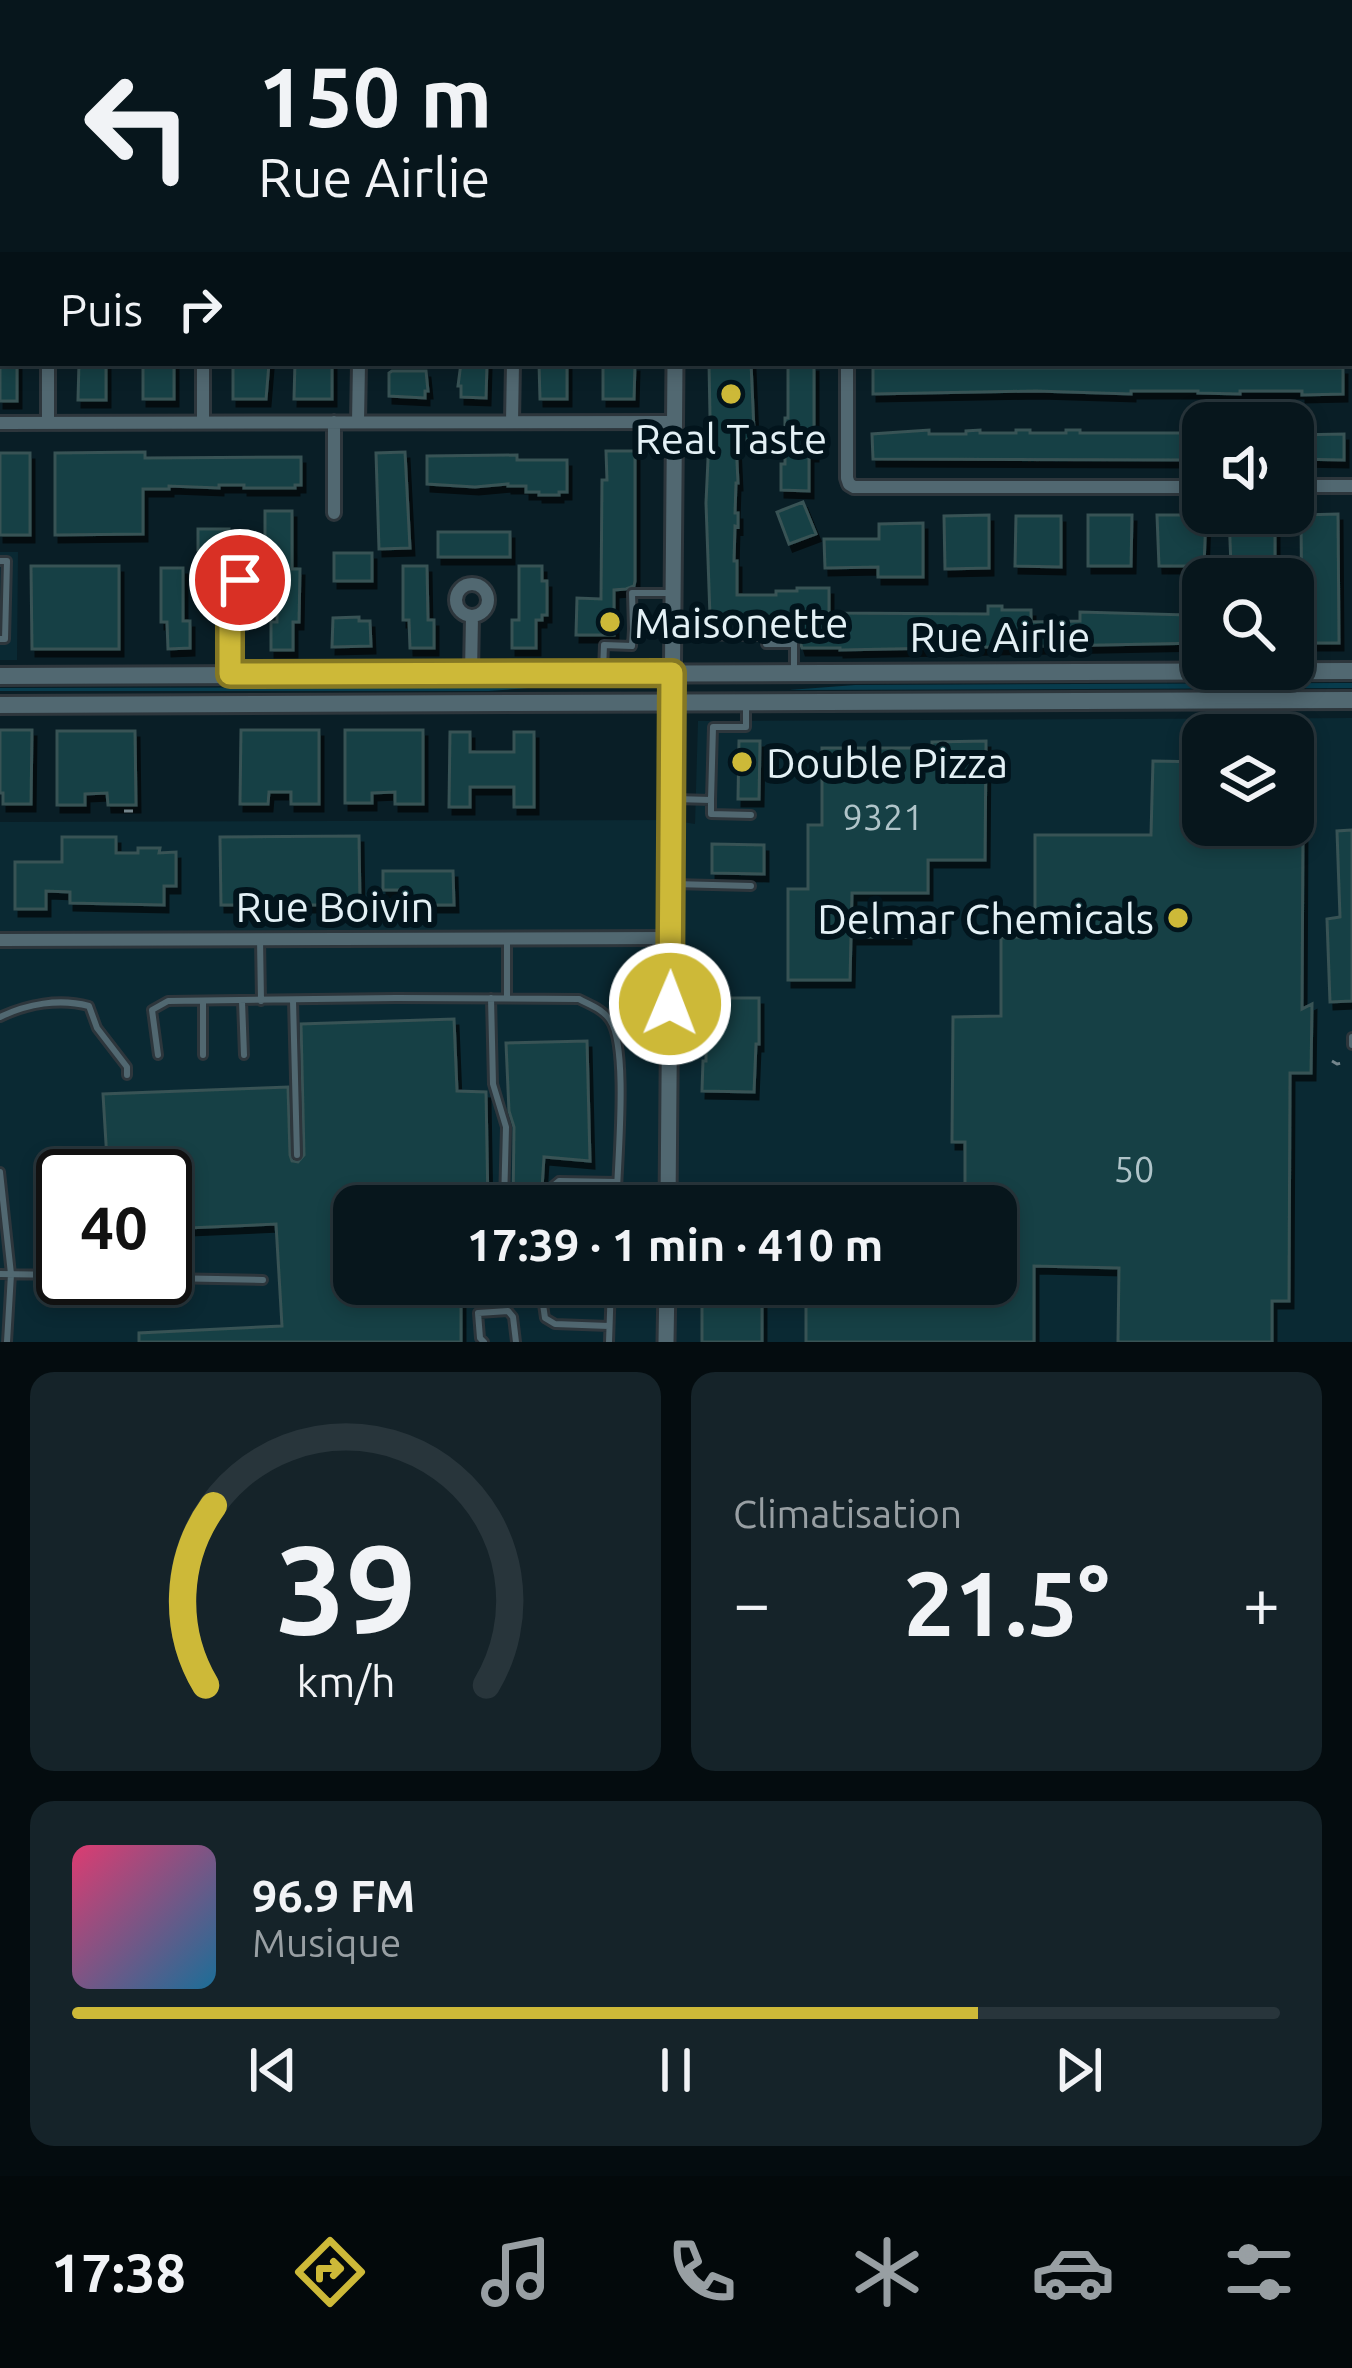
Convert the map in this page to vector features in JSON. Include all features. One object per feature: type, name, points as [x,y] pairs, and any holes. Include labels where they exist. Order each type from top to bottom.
[{"type":"main road","name":"Rue Airlie","points":[[0,676],[1352,671]]},
{"type":"main road","name":"Rue Airlie","points":[[0,705],[1352,700]]},
{"type":"street","points":[[48,366],[48,422]]},
{"type":"street","points":[[203,366],[203,422]]},
{"type":"street","points":[[358,422],[359,366]]},
{"type":"street","points":[[512,422],[513,366]]},
{"type":"street","points":[[668,1185],[675,366]]},
{"type":"street","points":[[847,366],[848,484],[862,488],[1182,487]]},
{"type":"street","points":[[334,422],[334,513]]},
{"type":"street","points":[[0,423],[674,422]]},
{"type":"street","points":[[1314,486],[1352,486]]},
{"type":"street","points":[[230,610],[230,674]]},
{"type":"street","points":[[471,673],[472,616]]},
{"type":"street","name":"Rue Boivin","points":[[0,940],[670,938]]},
{"type":"street","points":[[667,1305],[667,1342]]},
{"type":"lane","points":[[0,561],[7,561],[4,639],[0,639]]},
{"type":"lane","points":[[603,673],[604,645],[632,646],[632,593],[673,592]]},
{"type":"lane","points":[[633,629],[766,636],[766,644],[794,644],[794,673]]},
{"type":"lane","points":[[746,703],[746,728],[712,727],[711,814],[751,815]]},
{"type":"lane","points":[[671,799],[711,800]]},
{"type":"lane","points":[[671,884],[751,886]]},
{"type":"lane","points":[[260,939],[261,1001]]},
{"type":"lane","points":[[507,939],[507,998]]},
{"type":"lane","points":[[491,998],[493,1084],[506,1127],[504,1185]]},
{"type":"lane","points":[[158,1054],[152,1010],[168,1001],[579,999],[600,1009],[612,1022],[620,1052],[617,1185]]},
{"type":"lane","points":[[202,1055],[203,1001]]},
{"type":"lane","points":[[242,1001],[244,1055]]},
{"type":"lane","points":[[292,1001],[297,1155]]},
{"type":"lane","points":[[0,1017],[32,1004],[89,1006],[98,1028],[128,1067],[128,1075]]},
{"type":"lane","points":[[0,1172],[11,1274],[7,1342]]},
{"type":"lane","points":[[554,1185],[559,1181],[605,1185]]},
{"type":"lane","points":[[0,1274],[36,1274]]},
{"type":"lane","points":[[192,1279],[263,1280]]},
{"type":"lane","points":[[543,1305],[545,1318],[555,1324],[609,1326]]},
{"type":"lane","points":[[609,1342],[610,1305]]},
{"type":"lane","points":[[484,1342],[478,1313],[502,1311],[513,1317],[516,1342]]},
{"type":"path","points":[[124,811],[140,811]]},
{"type":"path","points":[[1332,1060],[1347,1062]]},
{"type":"shaded area","points":[[0,552],[18,552],[17,660],[0,660]]},
{"type":"shaded area","points":[[1314,683],[1352,683],[1352,688],[1314,688]]},
{"type":"shaded area","points":[[555,684],[489,691],[0,691],[0,688]]},
{"type":"shaded area","points":[[1182,684],[1182,689],[789,690],[855,685]]},
{"type":"shaded area","points":[[1314,718],[1352,718],[1352,1342],[0,1342],[0,822],[671,820],[695,824],[698,721],[1182,719],[1182,846],[1314,846]]},
{"type":"building","points":[[0,366],[17,366],[17,401],[0,401]]},
{"type":"building","points":[[79,366],[106,366],[106,400],[78,400]]},
{"type":"building","points":[[143,366],[174,366],[174,399],[143,399]]},
{"type":"building","points":[[233,366],[269,366],[266,399],[233,399]]},
{"type":"building","points":[[295,366],[332,366],[332,399],[294,399]]},
{"type":"building","points":[[461,366],[487,366],[486,398],[461,397]]},
{"type":"building","points":[[539,366],[567,366],[567,399],[540,399]]},
{"type":"building","points":[[603,366],[635,366],[634,399],[603,399]]},
{"type":"building","points":[[709,366],[751,366],[754,431],[752,440],[736,440],[737,595],[829,588],[829,613],[988,614],[988,606],[1002,606],[1002,610],[1031,610],[1031,622],[1080,621],[1080,612],[1182,615],[1182,643],[802,648],[799,638],[782,637],[782,616],[710,616]]},
{"type":"building","points":[[788,366],[814,366],[809,491],[781,490]]},
{"type":"building","points":[[873,368],[1343,368],[1343,394],[873,394]]},
{"type":"building","points":[[392,371],[426,371],[425,398],[389,396]]},
{"type":"building","points":[[929,430],[929,434],[980,430],[1182,433],[1182,460],[873,459],[872,434]]},
{"type":"building","points":[[1344,434],[1344,460],[1314,459],[1314,435]]},
{"type":"building","points":[[606,451],[635,451],[635,581],[634,586],[614,590],[614,635],[576,635],[577,598],[601,599]]},
{"type":"building","points":[[145,452],[145,458],[301,457],[301,485],[143,489],[143,534],[55,535],[55,453]]},
{"type":"building","points":[[405,452],[410,548],[379,549],[376,453]]},
{"type":"building","points":[[0,453],[30,453],[30,535],[0,535]]},
{"type":"building","points":[[517,455],[517,460],[567,460],[567,492],[539,495],[526,492],[526,486],[508,484],[427,484],[427,456]]},
{"type":"building","points":[[803,502],[816,534],[789,544],[777,512]]},
{"type":"building","points":[[265,511],[292,511],[292,569],[300,569],[293,650],[271,650],[271,622],[277,622],[278,555],[265,555]]},
{"type":"building","points":[[1338,514],[1339,643],[1314,643],[1314,558],[1301,558],[1301,534],[1314,534],[1314,515]]},
{"type":"building","points":[[989,515],[989,568],[945,569],[944,516]]},
{"type":"building","points":[[1088,515],[1132,515],[1131,566],[1088,566]]},
{"type":"building","points":[[1157,515],[1182,515],[1182,534],[1205,534],[1204,558],[1182,558],[1182,566],[1159,566]]},
{"type":"building","points":[[1016,516],[1061,516],[1061,567],[1015,566]]},
{"type":"building","points":[[923,523],[923,577],[878,577],[878,567],[825,568],[824,539],[879,539],[879,524]]},
{"type":"building","points":[[198,529],[229,529],[229,550],[198,550]]},
{"type":"building","points":[[438,532],[510,532],[510,557],[438,557]]},
{"type":"building","points":[[1230,534],[1275,534],[1275,558],[1231,558]]},
{"type":"building","points":[[334,553],[372,553],[372,581],[334,581]]},
{"type":"building","points":[[31,566],[119,566],[119,649],[32,649]]},
{"type":"building","points":[[403,566],[427,566],[434,648],[410,648],[409,620],[403,620]]},
{"type":"building","points":[[519,566],[542,566],[542,581],[547,581],[547,615],[536,620],[536,648],[512,648],[512,620],[519,620]]},
{"type":"building","points":[[161,568],[183,568],[183,621],[190,621],[190,648],[168,649],[167,622],[161,622]]},
{"type":"building","points":[[359,617],[359,621],[370,621],[371,646],[332,647],[333,618]]},
{"type":"building","points":[[0,730],[32,730],[31,804],[3,804]]},
{"type":"building","points":[[241,730],[319,730],[319,804],[291,804],[291,792],[269,792],[268,804],[240,804]]},
{"type":"building","points":[[345,730],[423,730],[423,804],[395,804],[395,792],[372,793],[372,803],[345,803]]},
{"type":"building","points":[[57,731],[135,731],[136,805],[108,805],[107,793],[85,794],[85,805],[57,805]]},
{"type":"building","points":[[450,732],[470,732],[470,752],[514,752],[514,732],[534,732],[534,807],[514,807],[514,787],[470,787],[470,807],[449,807]]},
{"type":"building","points":[[739,741],[760,741],[759,799],[738,799]]},
{"type":"building","points":[[986,741],[985,860],[928,860],[928,893],[852,893],[850,980],[788,980],[788,889],[808,889],[808,825],[822,825],[822,748],[932,748],[932,742]]},
{"type":"building","points":[[1153,761],[1182,762],[1182,846],[1303,846],[1302,1009],[1312,1004],[1311,1073],[1290,1073],[1289,1301],[1272,1301],[1272,1342],[1118,1342],[1119,1268],[1034,1266],[1034,1342],[806,1342],[806,1305],[1017,1305],[1017,1185],[965,1185],[965,1142],[952,1142],[953,1017],[1001,1016],[1001,938],[1035,936],[1035,835],[1151,835]]},
{"type":"building","points":[[1352,830],[1352,1001],[1330,1002],[1327,919],[1340,917],[1337,831]]},
{"type":"building","points":[[359,836],[360,905],[221,905],[220,837]]},
{"type":"building","points":[[62,837],[116,837],[116,853],[138,853],[138,848],[176,852],[176,886],[164,886],[164,905],[70,903],[70,892],[46,891],[46,909],[15,909],[15,862],[62,862]]},
{"type":"building","points":[[712,844],[764,845],[764,874],[712,873]]},
{"type":"building","points":[[383,871],[453,871],[454,905],[401,905],[401,890],[383,890]]},
{"type":"building","points":[[853,926],[907,926],[907,937],[853,937]]},
{"type":"building","points":[[706,998],[759,998],[754,1092],[702,1091]]},
{"type":"building","points":[[454,1019],[457,1091],[486,1092],[488,1185],[333,1185],[333,1305],[461,1305],[461,1342],[139,1342],[139,1333],[282,1326],[276,1224],[192,1228],[192,1149],[106,1149],[103,1094],[288,1087],[290,1155],[298,1162],[304,1155],[301,1024]]},
{"type":"building","points":[[587,1041],[590,1161],[544,1157],[542,1185],[513,1185],[514,1127],[506,1043]]},
{"type":"building","points":[[702,1305],[762,1305],[762,1342],[702,1342]]},
{"type":"place","name":"Real Taste","points":[[731,394]]},
{"type":"place","name":"Maisonette","points":[[610,622]]},
{"type":"place","name":"Double Pizza","points":[[742,762]]},
{"type":"place","name":"Delmar Chemicals","points":[[1178,918]]},
{"type":"route","points":[[240,580],[247,596],[241,606],[230,610],[230,674],[672,673],[670,1004]]}]
